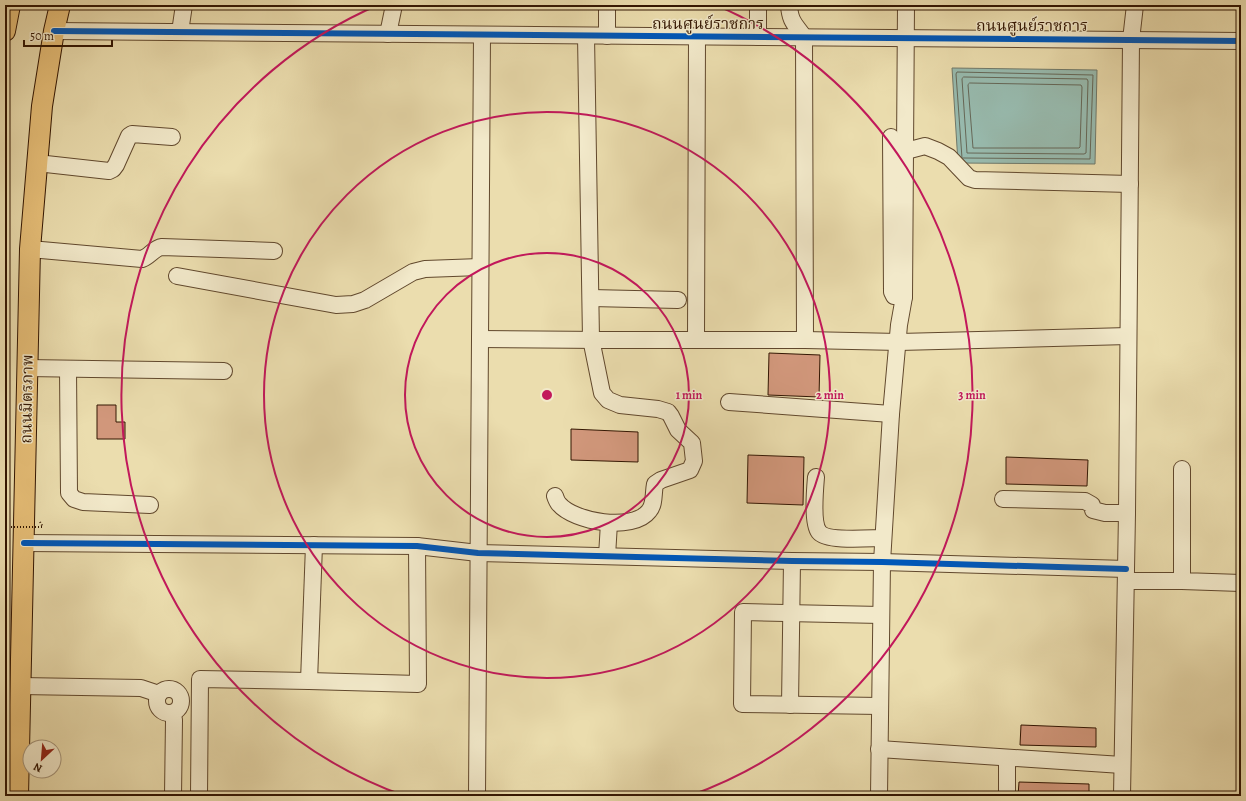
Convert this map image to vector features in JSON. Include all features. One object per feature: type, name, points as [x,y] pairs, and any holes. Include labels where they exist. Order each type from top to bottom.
[{"type":"main road","points":[[5,31],[10,5]]},
{"type":"main road","name":"ถนนมิตรภาพ","points":[[17,793],[21,686],[30,249],[42,106],[54,31],[60,5]]},
{"type":"street","points":[[180,32],[184,5]]},
{"type":"street","points":[[388,34],[394,5]]},
{"type":"street","points":[[607,36],[608,5]]},
{"type":"street","points":[[758,5],[758,37]]},
{"type":"street","points":[[789,5],[789,15],[792,22],[804,37],[805,340]]},
{"type":"street","points":[[879,796],[883,538],[891,414],[899,325],[904,297],[906,5]]},
{"type":"street","points":[[1122,796],[1127,513],[1131,40],[1135,5]]},
{"type":"street","name":"ถนนศูนย์ราชการ","points":[[54,31],[1241,41]]},
{"type":"street","points":[[477,796],[482,35]]},
{"type":"street","points":[[555,496],[559,504],[579,516],[609,523],[634,520],[644,516],[650,511],[653,503],[655,484],[661,480],[690,470],[694,461],[692,443],[678,430],[668,412],[654,408],[620,405],[608,400],[602,393],[591,339],[586,36]]},
{"type":"street","points":[[696,340],[697,36]]},
{"type":"street","points":[[37,163],[109,170],[113,169],[116,165],[127,138],[132,134],[172,137]]},
{"type":"street","points":[[891,137],[892,292],[894,296],[904,297]]},
{"type":"street","points":[[906,151],[925,146],[938,150],[949,157],[969,178],[974,180],[1130,184]]},
{"type":"street","points":[[30,249],[142,259],[148,257],[162,246],[274,251]]},
{"type":"street","points":[[177,276],[336,305],[353,304],[365,300],[414,272],[425,269],[480,267]]},
{"type":"street","points":[[591,298],[678,300]]},
{"type":"street","points":[[480,339],[805,340],[898,342],[1128,336]]},
{"type":"street","points":[[27,368],[224,371]]},
{"type":"street","points":[[68,369],[69,493],[74,499],[83,502],[150,505]]},
{"type":"street","points":[[729,402],[891,414]]},
{"type":"street","points":[[1182,469],[1182,581]]},
{"type":"street","points":[[816,477],[815,514],[817,529],[820,533],[831,538],[883,538]]},
{"type":"street","points":[[1003,499],[1085,501],[1092,505],[1094,510],[1100,513],[1127,513]]},
{"type":"street","points":[[607,556],[609,523]]},
{"type":"street","points":[[24,543],[417,546],[478,553],[882,562],[1126,575],[1182,581],[1241,583]]},
{"type":"street","points":[[309,681],[314,545]]},
{"type":"street","points":[[199,796],[200,679],[418,684],[417,546]]},
{"type":"street","points":[[790,705],[792,561]]},
{"type":"street","points":[[880,706],[742,704],[743,612],[881,615]]},
{"type":"street","points":[[21,686],[140,688],[159,694],[164,689],[178,692],[181,703],[178,710],[172,713],[174,720],[173,796]]},
{"type":"street","points":[[879,749],[1122,765]]},
{"type":"street","points":[[1006,796],[1007,758]]},
{"type":"path","points":[[5,527],[43,527]]},
{"type":"water","points":[[952,68],[1097,70],[1095,164],[958,163]]},
{"type":"building","points":[[769,353],[820,355],[819,397],[768,395]]},
{"type":"building","points":[[97,405],[116,405],[116,422],[125,422],[125,439],[97,439]]},
{"type":"building","points":[[571,429],[638,432],[638,462],[571,460]]},
{"type":"building","points":[[748,455],[804,457],[803,505],[747,503]]},
{"type":"building","points":[[1006,457],[1088,460],[1087,486],[1006,484]]},
{"type":"building","points":[[1021,725],[1096,728],[1096,747],[1020,745]]},
{"type":"building","points":[[1019,782],[1089,784],[1089,796],[1018,796]]},
{"type":"cycle path","points":[[54,31],[1241,41]]},
{"type":"cycle path","points":[[24,543],[417,546],[478,553],[1126,569]]}]
